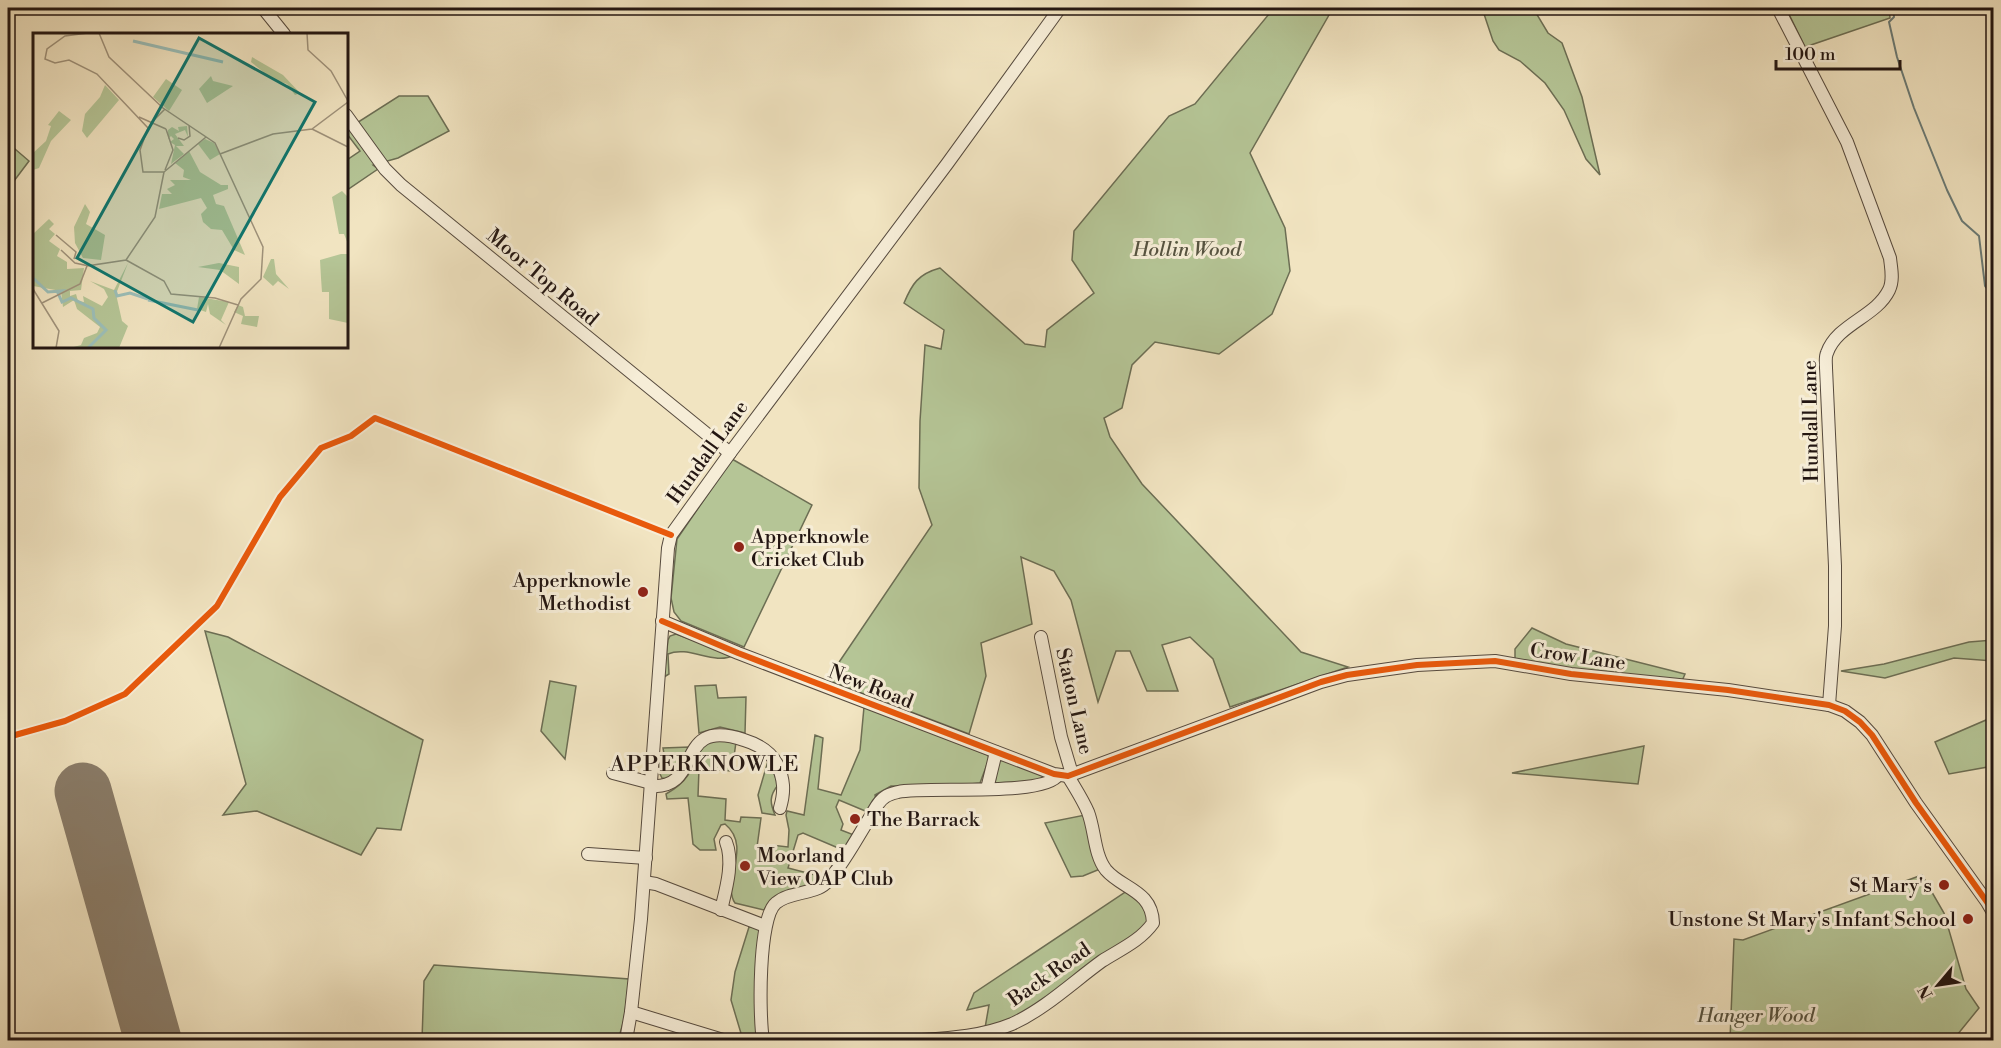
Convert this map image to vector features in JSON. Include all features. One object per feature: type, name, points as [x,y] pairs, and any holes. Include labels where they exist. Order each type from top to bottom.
[{"type":"street","points":[[263,8],[283,33]]},
{"type":"street","name":"Hundall Lane","points":[[626,1041],[644,882],[662,621],[671,535],[1060,8]]},
{"type":"street","name":"Hundall Lane","points":[[1778,8],[1851,152],[1890,258],[1892,276],[1890,289],[1879,304],[1845,330],[1827,353],[1835,566],[1835,626],[1829,705]]},
{"type":"street","name":"Moor Top Road","points":[[348,118],[385,169],[401,185],[730,453]]},
{"type":"street","name":"New Road","points":[[662,621],[996,752],[1066,775]]},
{"type":"street","name":"Staton Lane","points":[[1041,637],[1061,737],[1066,775],[1088,814],[1106,870],[1135,890],[1147,902],[1153,916],[1153,923]]},
{"type":"street","name":"Crow Lane","points":[[765,926],[768,912],[778,900],[825,884],[884,797],[902,791],[987,789],[1053,782],[1066,775],[1321,682],[1347,675],[1418,664],[1508,662],[1571,674],[1728,690],[1829,705],[1852,717],[1872,735],[1916,803],[1994,914]]},
{"type":"street","points":[[613,773],[663,787],[675,782],[700,741],[713,735],[723,734],[753,743],[768,752],[775,760],[781,772],[784,791],[779,802]]},
{"type":"street","points":[[987,789],[996,752]]},
{"type":"street","points":[[721,910],[729,861],[726,842]]},
{"type":"street","points":[[588,854],[646,858]]},
{"type":"street","points":[[644,882],[656,884],[765,926],[760,988],[760,1014],[764,1041]]},
{"type":"street","name":"Back Road","points":[[921,1041],[987,1032],[1020,1020],[1136,940],[1153,923]]},
{"type":"street","points":[[631,1012],[723,1041]]},
{"type":"green space","name":"Hollin Wood","points":[[1274,8],[1333,8],[1250,153],[1285,228],[1290,271],[1272,314],[1219,354],[1155,342],[1132,365],[1122,408],[1104,418],[1110,437],[1142,484],[1301,652],[1348,667],[1230,707],[1213,659],[1190,637],[1162,645],[1178,691],[1147,691],[1130,651],[1116,651],[1098,702],[1071,600],[1054,571],[1021,557],[1032,624],[981,643],[986,676],[969,734],[827,680],[932,525],[919,488],[920,421],[925,345],[941,349],[944,330],[904,303],[913,285],[926,273],[940,268],[1025,344],[1045,347],[1047,330],[1094,293],[1072,260],[1074,231],[1169,116],[1195,104]]},
{"type":"green space","points":[[1482,8],[1538,8],[1536,13],[1548,33],[1562,43],[1582,97],[1600,175],[1586,159],[1564,110],[1545,83],[1520,61],[1499,50],[1493,41]]},
{"type":"green space","points":[[1786,8],[1889,8],[1890,18],[1805,47]]},
{"type":"green space","points":[[399,96],[428,96],[449,131],[398,158],[373,165],[378,169],[348,189],[348,159],[360,151],[348,135],[349,128]]},
{"type":"green space","points":[[8,143],[29,161],[8,189]]},
{"type":"green space","name":"Apperknowle Cricket Club","points":[[732,459],[812,505],[744,647],[681,621],[674,612],[671,598],[677,539]]},
{"type":"green space","points":[[1532,628],[1566,644],[1685,674],[1682,681],[1615,677],[1515,661],[1515,649]]},
{"type":"green space","points":[[205,631],[228,637],[423,740],[401,830],[377,828],[361,855],[257,811],[223,815],[246,784]]},
{"type":"green space","points":[[676,634],[734,655],[718,658],[684,652],[668,654],[669,674],[664,677],[668,640],[670,636]]},
{"type":"green space","points":[[1993,640],[1993,661],[1954,658],[1885,678],[1841,671],[1884,664],[1969,642]]},
{"type":"green space","points":[[550,681],[576,686],[565,759],[541,731]]},
{"type":"green space","points":[[716,685],[718,698],[746,697],[745,733],[720,727],[699,733],[695,686]]},
{"type":"green space","points":[[864,707],[988,755],[989,759],[980,783],[942,787],[891,786],[875,795],[876,800],[870,813],[839,800],[836,807],[843,824],[841,830],[854,835],[843,850],[803,833],[798,835],[788,868],[823,877],[822,880],[769,903],[764,910],[735,903],[731,885],[737,854],[733,833],[725,824],[721,825],[714,839],[716,850],[700,850],[693,844],[688,798],[667,799],[666,794],[686,778],[700,751],[709,742],[724,740],[736,742],[732,771],[699,769],[698,796],[726,799],[725,820],[740,822],[741,817],[761,818],[757,847],[770,849],[771,845],[788,847],[789,830],[786,815],[787,811],[804,815],[815,735],[823,738],[818,789],[841,795],[860,750]]},
{"type":"green space","points":[[1993,717],[1993,766],[1949,774],[1935,742]]},
{"type":"green space","points":[[1644,746],[1638,784],[1512,773]]},
{"type":"green space","points":[[689,747],[676,774],[667,779],[662,778],[659,755],[664,754],[663,748]]},
{"type":"green space","points":[[1005,760],[1045,777],[1038,781],[995,783],[998,761]]},
{"type":"green space","points":[[768,761],[778,785],[771,800],[775,815],[762,813],[758,795]]},
{"type":"green space","points":[[1085,815],[1100,869],[1083,876],[1071,877],[1045,823]]},
{"type":"green space","name":"Hanger Wood","points":[[1922,875],[1944,913],[1966,989],[1979,1008],[1953,1040],[1730,1040],[1734,939],[1743,940]]},
{"type":"green space","points":[[1127,891],[1140,904],[1149,920],[1139,934],[1019,1017],[985,1028],[989,1005],[967,1010],[974,993]]},
{"type":"green space","points":[[749,927],[760,927],[761,1040],[743,1040],[731,1000],[735,972]]},
{"type":"green space","points":[[434,965],[629,979],[624,1020],[618,1040],[422,1040],[424,981]]},
{"type":"waterway","points":[[1893,8],[1894,17],[1889,22],[1897,57],[1914,108],[1962,221],[1979,236],[1985,286],[1994,298]]},
{"type":"runway","points":[[83,791],[153,1040]]},
{"type":"cycle path","points":[[8,737],[65,721],[125,694],[217,606],[280,497],[321,448],[351,436],[375,418],[671,535]]},
{"type":"cycle path","points":[[662,621],[738,653],[1054,774],[1068,776],[1321,682],[1347,675],[1417,665],[1495,661],[1571,674],[1728,690],[1829,705],[1845,711],[1872,735],[1916,803],[1994,914]]},
{"type":"place","name":"Apperknowle Cricket Club","points":[[739,547]]},
{"type":"place","name":"Apperknowle Methodist","points":[[643,592]]},
{"type":"place","name":"The Barrack","points":[[855,819]]},
{"type":"place","name":"Moorland View OAP Club","points":[[745,866]]},
{"type":"place","name":"St Mary's","points":[[1944,885]]},
{"type":"place","name":"Unstone St Mary's Infant School","points":[[1968,919]]},
{"type":"district","name":"APPERKNOWLE","points":[[705,763]]}]
